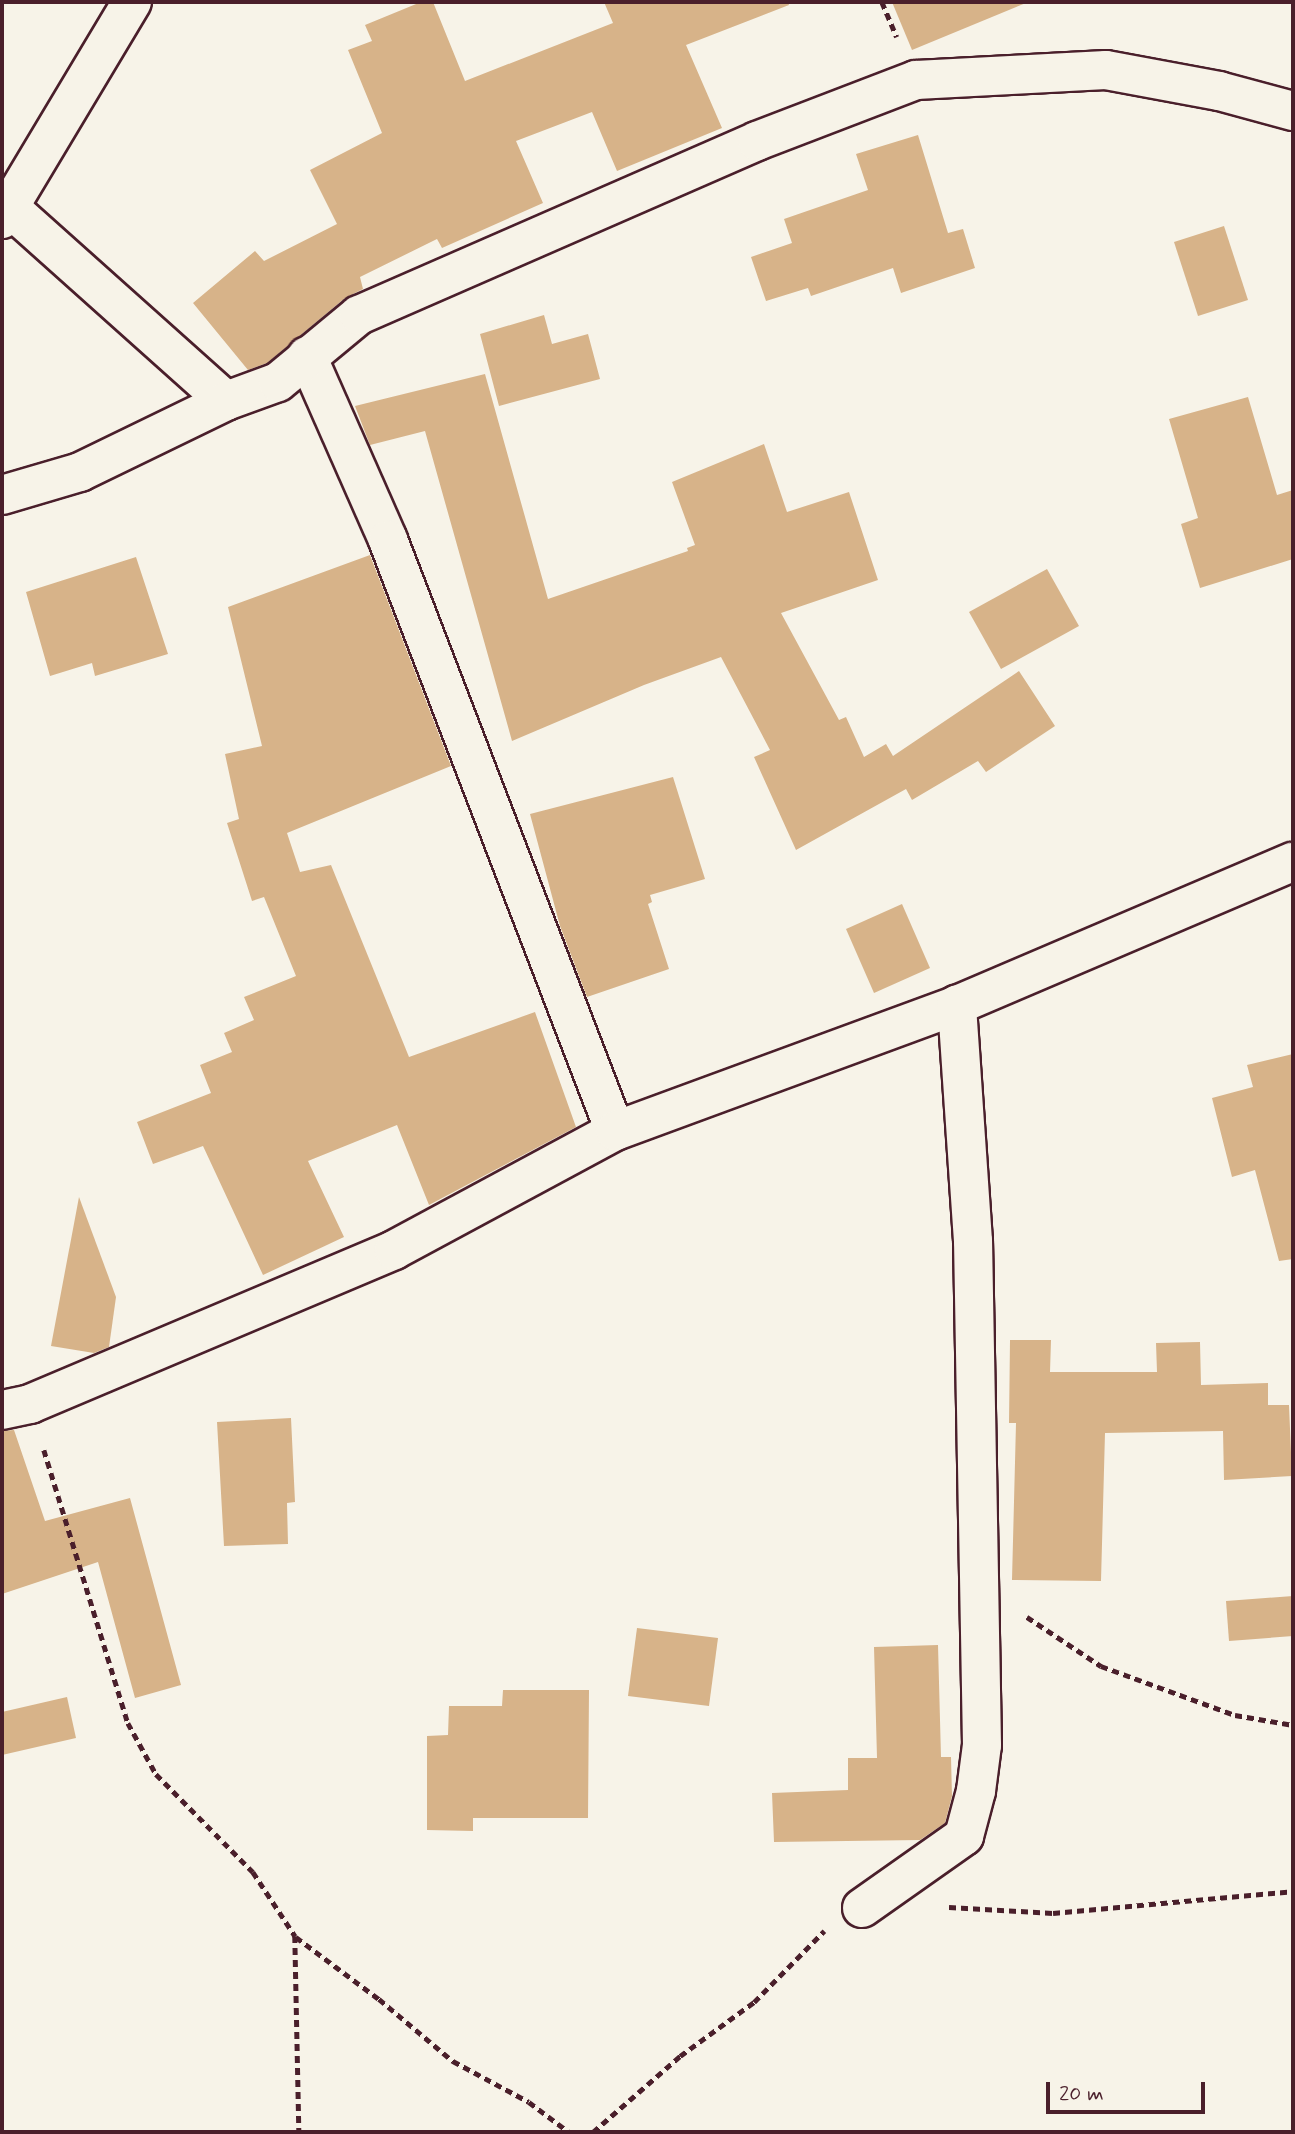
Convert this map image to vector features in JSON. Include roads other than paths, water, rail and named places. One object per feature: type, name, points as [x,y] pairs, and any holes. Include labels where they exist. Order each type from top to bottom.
[{"type":"street","points":[[132,2],[5,213],[226,401]]},
{"type":"street","points":[[2,495],[105,461],[226,401],[278,382],[359,315],[757,141],[916,80],[1106,70],[1219,91],[1293,111]]},
{"type":"street","points":[[307,356],[388,540],[615,1131]]},
{"type":"street","points":[[16,1407],[394,1250],[615,1131],[957,1005],[1293,862]]},
{"type":"street","points":[[862,1908],[964,1836],[976,1791],[982,1745],[973,1241],[957,1005]]}]
